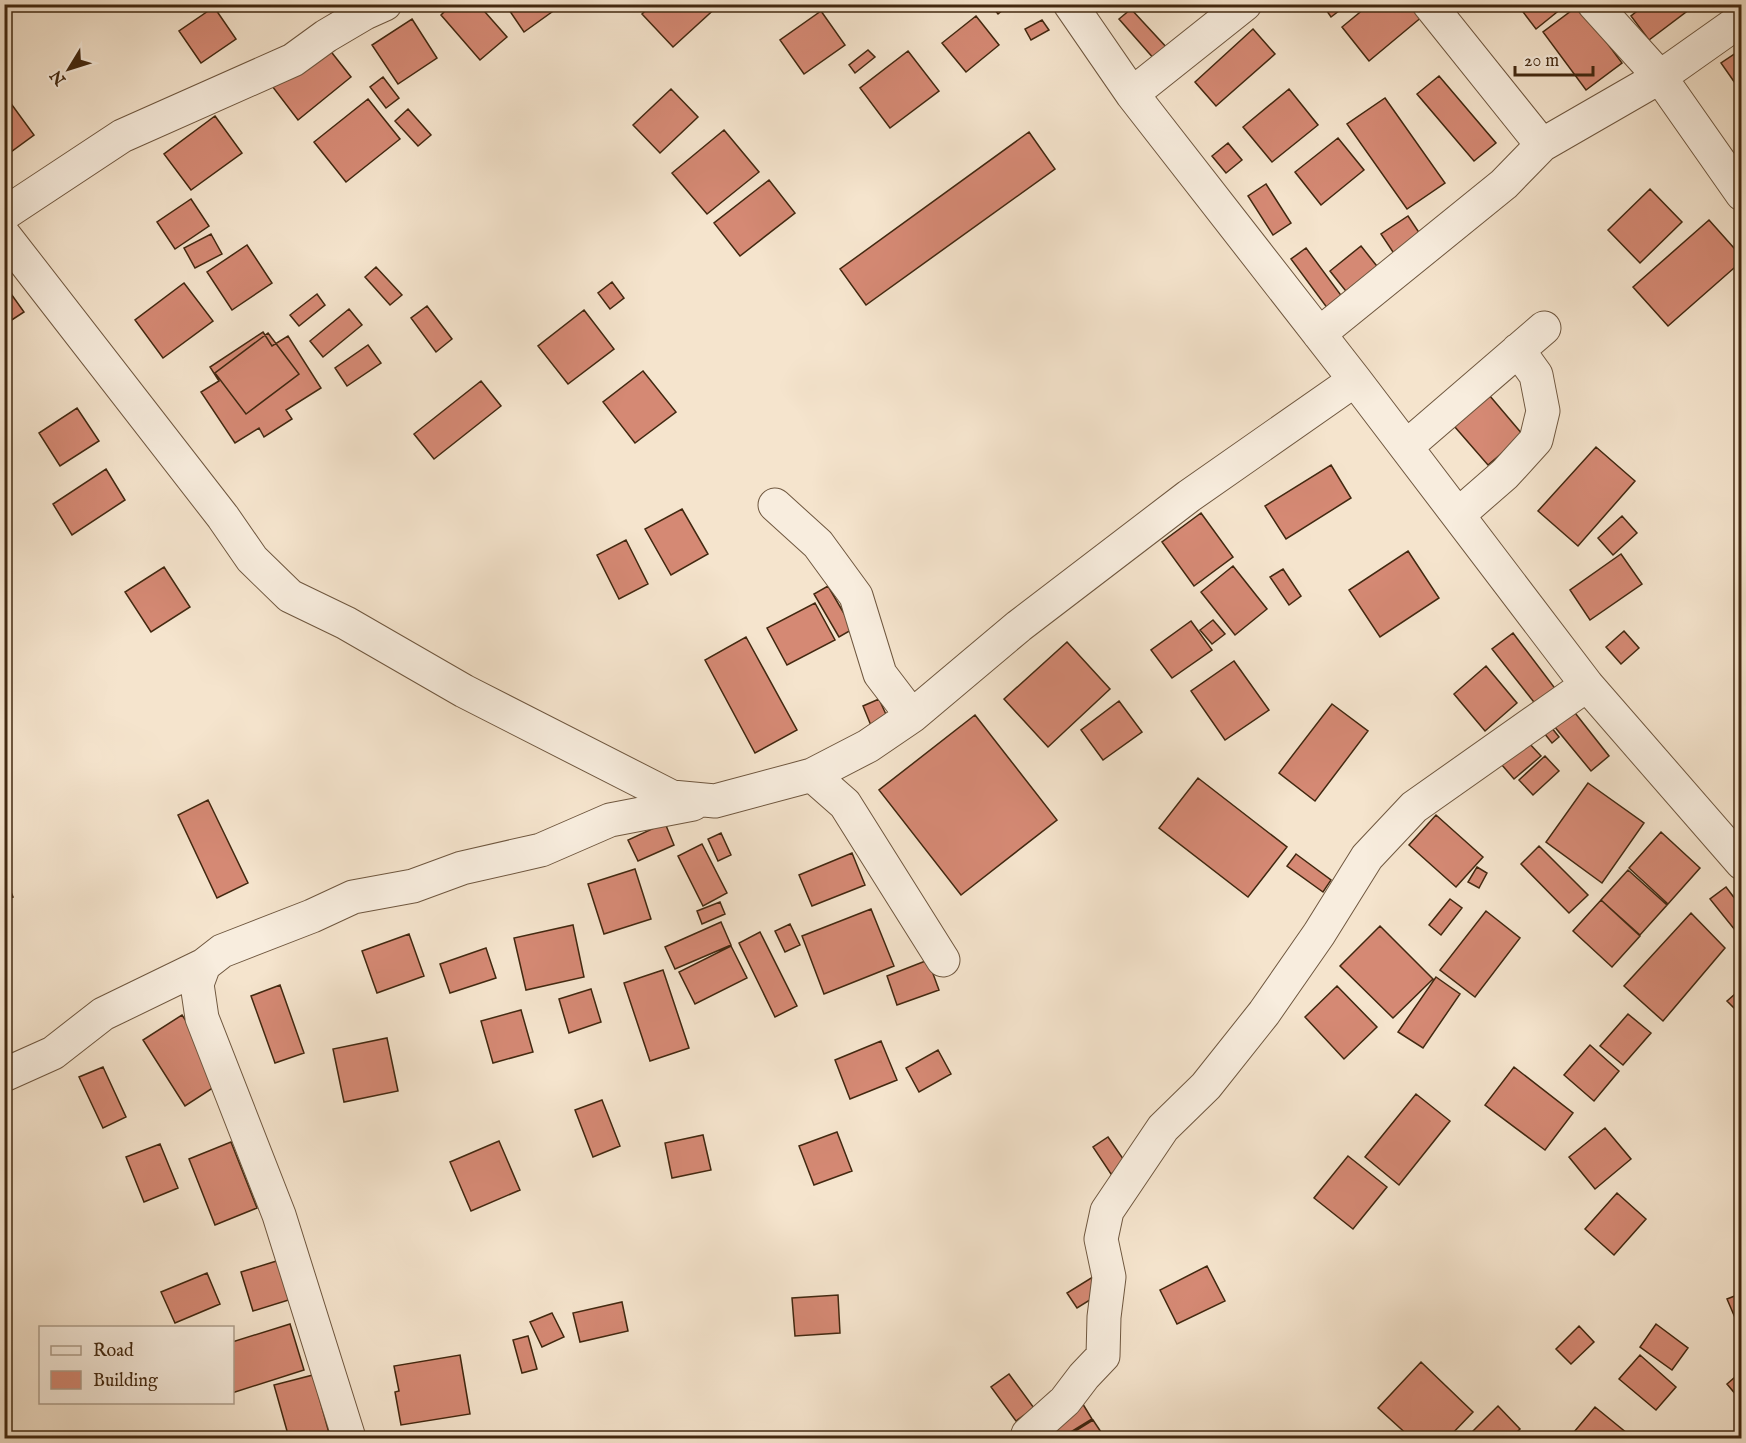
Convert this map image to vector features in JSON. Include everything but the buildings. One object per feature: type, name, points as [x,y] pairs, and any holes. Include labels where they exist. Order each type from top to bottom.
[{"type":"street","points":[[4,214],[122,136],[293,60],[336,30],[385,4]]},
{"type":"street","points":[[1070,4],[1132,94],[1355,380],[1587,685],[1742,863]]},
{"type":"street","points":[[1132,94],[1245,4]]},
{"type":"street","points":[[1429,4],[1542,145]]},
{"type":"street","points":[[1594,4],[1660,77],[1742,194]]},
{"type":"street","points":[[1319,334],[1504,184],[1542,145],[1660,77],[1742,19]]},
{"type":"street","points":[[4,235],[223,517],[252,559],[290,596],[346,623],[464,691],[672,797],[716,801],[812,776],[868,746],[912,716],[1019,626],[1189,496],[1355,380]]},
{"type":"street","points":[[1406,447],[1544,328]]},
{"type":"street","points":[[1458,515],[1505,474],[1536,440],[1543,411],[1536,375],[1518,350]]},
{"type":"street","points":[[775,505],[818,544],[856,596],[880,674],[912,716]]},
{"type":"street","points":[[1028,1434],[1065,1401],[1103,1356],[1104,1317],[1109,1277],[1101,1239],[1107,1210],[1163,1128],[1206,1086],[1264,1013],[1319,934],[1367,856],[1414,807],[1587,685]]},
{"type":"street","points":[[609,766],[610,820]]},
{"type":"street","points":[[812,776],[845,804],[943,960]]},
{"type":"street","points":[[4,1075],[53,1053],[103,1014],[204,965],[222,951],[312,916],[353,897],[413,886],[462,868],[541,850],[610,820],[710,800]]},
{"type":"street","points":[[204,965],[197,984],[202,1018],[279,1215],[349,1438]]}]
